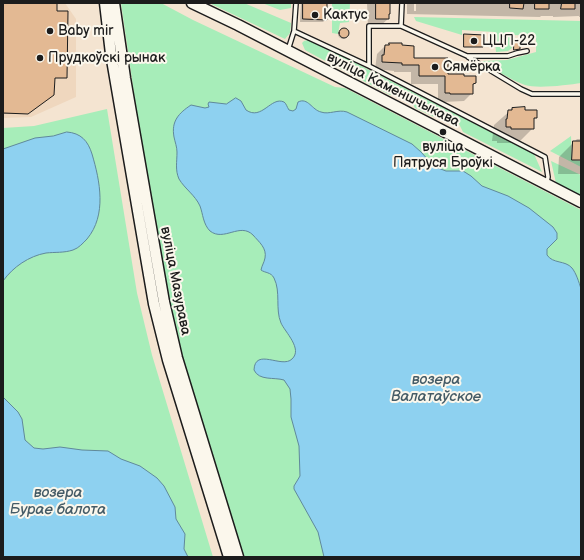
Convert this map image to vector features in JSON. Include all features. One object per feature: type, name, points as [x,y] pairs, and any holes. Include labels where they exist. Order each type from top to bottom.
[{"type":"main road","name":"вуліца Мазурава","points":[[105,3],[111,54],[154,304],[168,360],[229,557]]},
{"type":"main road","name":"вуліца Мазурава","points":[[114,3],[125,78],[164,302],[177,358],[238,557]]},
{"type":"main road","name":"вуліца Каменшчыкава","points":[[192,3],[238,25],[581,202]]},
{"type":"lane","points":[[288,51],[294,30],[296,3]]},
{"type":"lane","points":[[401,26],[402,3]]},
{"type":"lane","points":[[369,66],[369,26],[401,26],[467,56],[532,94],[581,94]]},
{"type":"lane","points":[[294,30],[369,66],[545,157],[548,177],[547,185]]},
{"type":"lane","points":[[467,56],[508,56],[527,51]]},
{"type":"shaded area","name":"Прудкоўскі рынак","points":[[3,3],[65,3],[76,19],[76,97],[31,117],[3,118]]},
{"type":"green space","name":"возера Валатаўское","points":[[121,3],[161,3],[193,20],[335,87],[345,88],[581,210],[581,557],[243,557],[175,339],[144,163]]},
{"type":"green space","points":[[209,3],[244,3],[291,23],[290,33],[285,39]]},
{"type":"green space","points":[[262,3],[291,3],[291,8],[280,10]]},
{"type":"green space","points":[[332,3],[350,3],[349,22],[340,23],[338,34],[332,33]]},
{"type":"green space","points":[[414,17],[581,21],[581,83],[545,87],[525,85],[508,77],[482,61],[507,60],[536,52],[536,36],[513,35],[512,48],[508,51],[496,52],[494,32],[462,30],[462,35],[416,21]]},
{"type":"green space","points":[[308,40],[534,154],[542,172],[463,132],[459,124],[443,115],[434,117],[415,108],[411,101],[396,94],[390,95],[305,50],[302,43]]},
{"type":"green space","points":[[107,109],[137,293],[152,355],[213,557],[3,557],[3,128],[34,126]]},
{"type":"green space","points":[[571,136],[572,160],[581,161],[581,167],[550,151]]},
{"type":"green space","points":[[551,161],[581,175],[581,196],[556,183]]},
{"type":"water","name":"возера Валатаўское","points":[[236,98],[241,101],[246,110],[252,113],[262,111],[279,101],[284,102],[289,110],[293,111],[296,109],[298,102],[305,101],[318,111],[324,113],[340,111],[347,112],[412,144],[438,168],[446,171],[463,171],[482,186],[508,196],[529,208],[553,227],[557,233],[557,239],[547,249],[547,255],[552,260],[566,264],[572,268],[581,289],[581,557],[324,557],[318,532],[294,489],[294,486],[300,476],[299,446],[291,417],[290,389],[284,380],[259,376],[254,370],[256,363],[259,360],[264,359],[282,362],[292,359],[295,355],[292,341],[279,318],[277,289],[274,278],[270,274],[261,270],[265,258],[264,248],[253,235],[243,230],[226,234],[215,234],[210,231],[198,202],[181,183],[177,172],[177,150],[173,131],[175,122],[180,114],[191,105],[205,108],[209,107],[209,102],[226,104]]},
{"type":"water","points":[[67,132],[76,134],[83,138],[90,149],[95,164],[100,198],[97,219],[93,230],[87,239],[77,248],[70,251],[40,254],[28,259],[17,267],[3,281],[3,149],[35,138],[53,136]]},
{"type":"water","name":"возера Бурае балота","points":[[3,397],[18,412],[22,419],[25,440],[34,448],[43,449],[60,447],[108,451],[121,459],[140,466],[157,478],[164,486],[175,507],[176,519],[185,534],[184,549],[188,557],[3,557]]},
{"type":"building","name":"Прудкоўскі рынак","points":[[3,3],[57,3],[57,11],[68,11],[67,78],[55,78],[54,95],[28,114],[3,113]]},
{"type":"building","points":[[303,3],[327,3],[327,20],[303,19]]},
{"type":"building","points":[[376,3],[390,3],[389,19],[376,19]]},
{"type":"building","points":[[510,3],[524,3],[523,9],[510,8]]},
{"type":"building","points":[[535,3],[549,3],[549,9],[535,9]]},
{"type":"building","points":[[562,3],[575,3],[575,9],[561,9]]},
{"type":"building","points":[[342,28],[346,28],[349,33],[346,38],[342,38],[339,35],[339,31]]},
{"type":"building","name":"ЦЦП-22","points":[[464,34],[484,35],[483,47],[464,47]]},
{"type":"building","points":[[514,39],[520,39],[520,49],[514,50]]},
{"type":"building","points":[[389,43],[402,43],[402,45],[414,46],[414,58],[448,58],[448,74],[476,76],[476,83],[473,84],[473,94],[445,93],[445,76],[419,76],[419,65],[402,65],[402,63],[382,62],[382,55],[384,55],[385,45],[389,45]]},
{"type":"building","points":[[525,107],[525,110],[537,110],[537,118],[534,118],[534,129],[511,129],[511,127],[506,127],[508,110],[512,110],[512,108]]},
{"type":"building","points":[[573,141],[581,141],[581,160],[572,160]]},
{"type":"place","name":"Кактус","points":[[315,15]]},
{"type":"place","name":"Baby mir","points":[[50,31]]},
{"type":"place","name":"ЦЦП-22","points":[[474,41]]},
{"type":"place","name":"Прудкоўскі рынак","points":[[40,58]]},
{"type":"place","name":"Сямёрка","points":[[435,67]]},
{"type":"place","name":"вуліца Пятруся Броўкі","points":[[443,132]]}]
